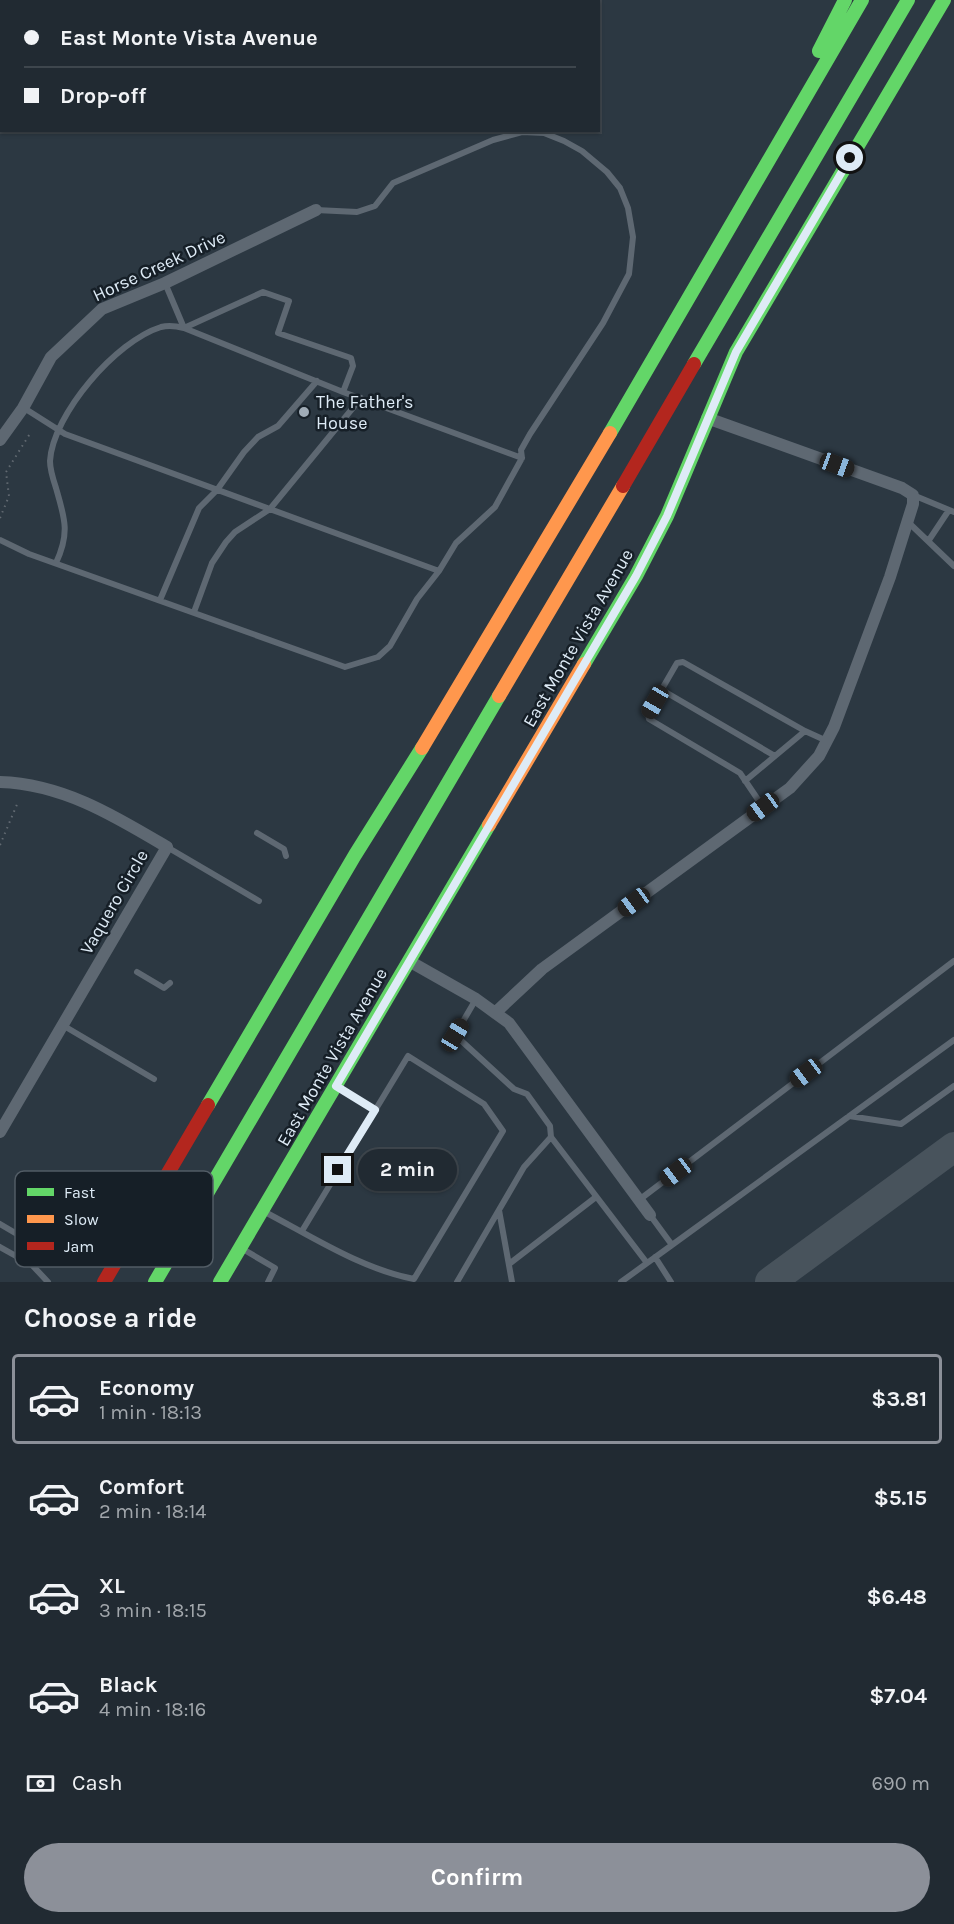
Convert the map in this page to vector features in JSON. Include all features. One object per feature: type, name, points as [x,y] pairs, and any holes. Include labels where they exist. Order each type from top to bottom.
[{"type":"main road","points":[[771,161],[788,112],[845,0]]},
{"type":"main road","points":[[169,1171],[355,855],[468,675],[771,161],[862,0]]},
{"type":"main road","points":[[213,1183],[908,0]]},
{"type":"main road","name":"East Monte Vista Avenue","points":[[220,1282],[636,576],[667,516],[736,352],[944,0]]},
{"type":"main road","points":[[104,1282],[113,1267]]},
{"type":"main road","points":[[155,1282],[164,1267]]},
{"type":"street","name":"Horse Creek Drive","points":[[0,441],[23,408],[51,357],[102,309],[165,284],[316,210]]},
{"type":"street","points":[[495,1013],[542,969],[790,788],[819,756],[827,741],[890,577],[908,521],[913,495],[902,488],[707,418]]},
{"type":"street","name":"Vaquero Circle","points":[[0,782],[42,788],[75,797],[108,812],[167,847],[0,1132]]},
{"type":"street","points":[[409,961],[476,999],[509,1023],[650,1215]]},
{"type":"lane","points":[[0,540],[56,563],[333,665],[345,667],[378,657],[390,646],[417,599],[439,571],[456,543],[495,507],[522,458],[521,450],[530,434],[603,322],[629,274],[633,237],[628,208],[620,188],[607,172],[582,151],[543,133],[522,132],[493,140],[393,183],[375,206],[357,212],[316,210]]},
{"type":"lane","points":[[165,284],[184,328]]},
{"type":"lane","points":[[184,328],[263,292],[289,301],[278,333],[351,358],[353,366],[343,392]]},
{"type":"lane","points":[[56,563],[67,532],[51,471],[54,442],[75,400],[108,361],[160,327],[169,325],[184,328],[343,392],[522,458]]},
{"type":"lane","points":[[160,600],[199,508],[217,490],[244,452],[258,437],[278,426],[317,381]]},
{"type":"lane","points":[[194,612],[209,569],[226,542],[235,531],[270,509],[361,398]]},
{"type":"lane","points":[[23,408],[60,431],[439,571]]},
{"type":"lane","points":[[913,495],[951,511],[928,540]]},
{"type":"lane","points":[[908,521],[954,566]]},
{"type":"lane","points":[[763,807],[740,773],[649,719],[648,713],[677,663],[683,662],[805,731],[827,741]]},
{"type":"lane","points":[[662,690],[775,756]]},
{"type":"lane","points":[[746,781],[805,731]]},
{"type":"lane","points":[[257,833],[284,849],[286,856]]},
{"type":"lane","points":[[167,847],[258,901]]},
{"type":"lane","points":[[639,1200],[954,961]]},
{"type":"lane","points":[[137,972],[164,988],[170,983]]},
{"type":"lane","points":[[476,999],[455,1035],[514,1089],[527,1094],[550,1126],[551,1137],[647,1263]]},
{"type":"lane","points":[[64,1026],[154,1079]]},
{"type":"lane","points":[[621,1282],[954,1040]]},
{"type":"lane","points":[[262,1211],[387,1274],[414,1279],[503,1131],[483,1104],[408,1056],[302,1231]]},
{"type":"lane","points":[[336,1086],[375,1110]]},
{"type":"lane","points":[[849,1116],[901,1124],[954,1086]]},
{"type":"lane","points":[[457,1282],[524,1167],[551,1137]]},
{"type":"lane","points":[[508,1264],[596,1197]]},
{"type":"lane","points":[[499,1210],[512,1282]]},
{"type":"lane","points":[[650,1215],[672,1245]]},
{"type":"lane","points":[[0,1224],[15,1233]]},
{"type":"lane","points":[[0,1247],[15,1255]]},
{"type":"lane","points":[[240,1247],[275,1268],[268,1282]]},
{"type":"lane","points":[[655,1257],[671,1282]]},
{"type":"lane","points":[[34,1267],[48,1282]]},
{"type":"path","points":[[0,518],[9,496],[6,472],[31,432]]},
{"type":"path","points":[[0,845],[18,802]]},
{"type":"taxiway","points":[[770,1282],[954,1147]]},
{"type":"traffic: fast","points":[[819,51],[845,0]]},
{"type":"traffic: fast","points":[[610,433],[862,0]]},
{"type":"traffic: fast","points":[[694,364],[908,0]]},
{"type":"traffic: fast","points":[[584,664],[636,576],[667,516],[736,352],[944,0]]},
{"type":"traffic: fast","points":[[213,1183],[499,696]]},
{"type":"traffic: fast","points":[[208,1105],[355,855],[422,748]]},
{"type":"traffic: fast","points":[[220,1282],[489,825]]},
{"type":"traffic: fast","points":[[155,1282],[164,1267]]},
{"type":"traffic: slow","points":[[422,748],[610,433]]},
{"type":"traffic: slow","points":[[499,696],[623,486]]},
{"type":"traffic: slow","points":[[489,825],[584,664]]},
{"type":"traffic: jam","points":[[623,486],[694,364]]},
{"type":"traffic: jam","points":[[169,1171],[208,1105]]},
{"type":"traffic: jam","points":[[104,1282],[113,1267]]},
{"type":"place","name":"The Father's House","points":[[304,412]]},
{"type":"route","points":[[338,1170],[375,1110],[336,1086],[636,576],[667,516],[736,352],[850,158]]}]
